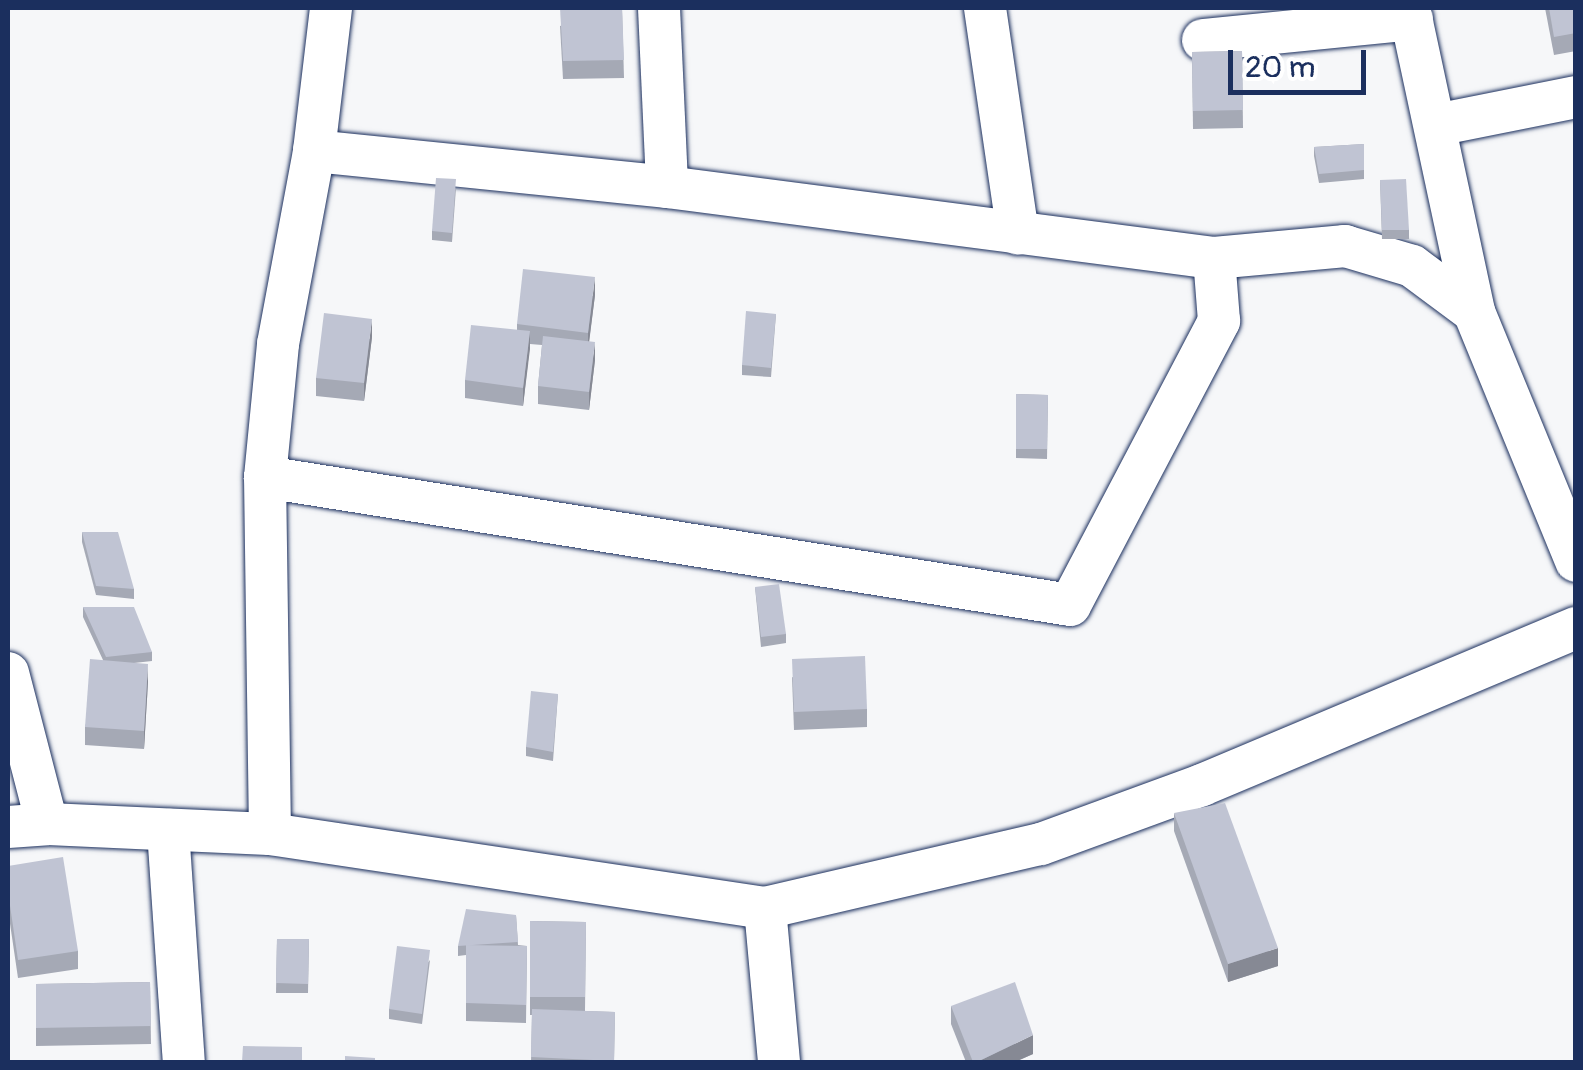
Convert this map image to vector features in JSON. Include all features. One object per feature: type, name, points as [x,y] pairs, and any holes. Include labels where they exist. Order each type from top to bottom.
[{"type":"street","points":[[270,834],[265,477],[278,344],[314,151],[331,8]]},
{"type":"street","points":[[659,8],[667,187]]},
{"type":"street","points":[[985,8],[1018,234]]},
{"type":"street","points":[[1203,40],[1411,14],[1474,312],[1576,561]]},
{"type":"street","points":[[1436,125],[1576,97]]},
{"type":"street","points":[[314,151],[667,187],[1214,258],[1344,246],[1412,266],[1474,312]]},
{"type":"street","points":[[265,477],[1070,605],[1219,322],[1214,258]]},
{"type":"street","points":[[8,673],[28,826],[270,834],[764,908],[1041,844],[1202,785],[1576,628]]},
{"type":"street","points":[[168,830],[184,1062]]},
{"type":"street","points":[[764,908],[779,1062]]},
{"type":"building","points":[[560,8],[622,8],[624,60],[563,61]]},
{"type":"building","points":[[1549,8],[1576,8],[1576,33],[1554,37]]},
{"type":"building","points":[[1242,51],[1243,110],[1193,111],[1192,52]]},
{"type":"building","points":[[1364,144],[1364,170],[1319,174],[1314,147]]},
{"type":"building","points":[[436,178],[456,179],[452,233],[432,231]]},
{"type":"building","points":[[1406,179],[1409,230],[1382,230],[1380,180]]},
{"type":"building","points":[[523,269],[595,277],[588,333],[517,324]]},
{"type":"building","points":[[746,311],[776,314],[771,368],[742,365]]},
{"type":"building","points":[[324,313],[372,319],[364,383],[316,378]]},
{"type":"building","points":[[471,325],[530,331],[523,388],[465,380]]},
{"type":"building","points":[[543,336],[595,342],[589,392],[538,386]]},
{"type":"building","points":[[1016,394],[1048,395],[1047,449],[1016,449]]},
{"type":"building","points":[[82,532],[118,532],[134,589],[96,586]]},
{"type":"building","points":[[779,584],[786,634],[761,637],[755,587]]},
{"type":"building","points":[[83,607],[134,607],[152,652],[106,657]]},
{"type":"building","points":[[865,656],[867,709],[794,712],[792,659]]},
{"type":"building","points":[[90,659],[148,664],[144,731],[85,727]]},
{"type":"building","points":[[531,691],[558,694],[553,752],[526,747]]},
{"type":"building","points":[[1225,803],[1278,948],[1228,964],[1174,813]]},
{"type":"building","points":[[63,857],[78,951],[18,960],[8,866]]},
{"type":"building","points":[[466,909],[516,915],[518,942],[458,946]]},
{"type":"building","points":[[530,921],[586,922],[585,997],[530,997]]},
{"type":"building","points":[[277,939],[309,939],[308,984],[276,983]]},
{"type":"building","points":[[466,945],[527,946],[526,1005],[466,1003]]},
{"type":"building","points":[[397,946],[430,950],[422,1014],[389,1009]]},
{"type":"building","points":[[150,982],[151,1026],[36,1028],[36,984]]},
{"type":"building","points":[[1015,982],[1033,1035],[973,1062],[951,1006]]},
{"type":"building","points":[[532,1009],[615,1012],[614,1061],[531,1057]]},
{"type":"building","points":[[243,1046],[302,1047],[302,1062],[242,1062]]},
{"type":"building","points":[[345,1056],[375,1058],[375,1062],[345,1062]]}]
